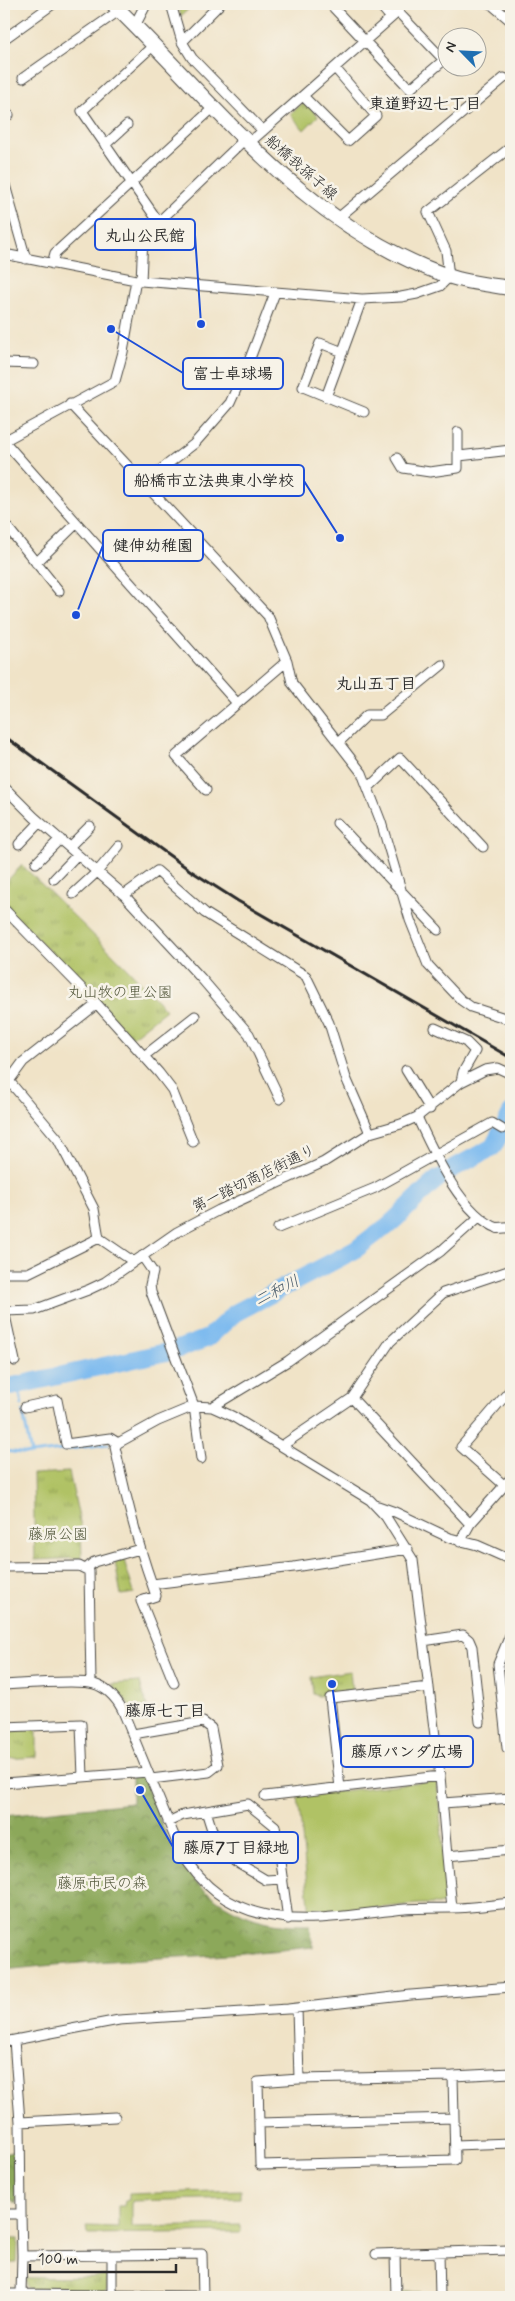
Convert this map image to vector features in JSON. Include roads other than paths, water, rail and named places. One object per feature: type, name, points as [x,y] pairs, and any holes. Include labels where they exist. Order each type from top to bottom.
[{"type":"main road","name":"船橋我孫子線","points":[[117,7],[155,44],[213,108],[247,141],[302,194],[337,219],[388,250],[448,277],[511,288]]},
{"type":"street","points":[[4,39],[53,4]]},
{"type":"street","points":[[135,25],[146,4]]},
{"type":"street","points":[[170,4],[182,42],[192,58],[263,131]]},
{"type":"street","points":[[182,42],[220,4]]},
{"type":"street","points":[[238,703],[77,523],[5,439],[115,381],[139,281],[143,237],[247,141],[263,131],[335,68],[365,41],[398,12],[444,60],[410,88],[365,41],[330,4]]},
{"type":"street","points":[[380,4],[391,18]]},
{"type":"street","points":[[491,4],[511,21]]},
{"type":"street","points":[[22,78],[117,7]]},
{"type":"street","points":[[155,44],[82,111],[158,222]]},
{"type":"street","points":[[303,96],[348,141],[376,116],[335,68]]},
{"type":"street","points":[[337,219],[504,78]]},
{"type":"street","points":[[52,264],[55,253],[213,108]]},
{"type":"street","points":[[105,145],[126,125]]},
{"type":"street","points":[[4,254],[139,281],[362,299],[401,297],[417,294],[440,286],[448,277],[446,251],[428,212],[511,147]]},
{"type":"street","points":[[4,185],[26,259]]},
{"type":"street","points":[[143,483],[194,444],[230,403],[249,361],[275,293]]},
{"type":"street","points":[[326,396],[362,299]]},
{"type":"street","points":[[343,352],[320,343],[303,387],[364,412]]},
{"type":"street","points":[[4,363],[34,364]]},
{"type":"street","points":[[70,404],[268,616],[286,661],[292,683],[362,773],[381,822],[399,889],[428,965],[444,984],[471,1007],[511,1020]]},
{"type":"street","points":[[397,458],[403,468],[430,472],[458,468],[458,432]]},
{"type":"street","points":[[459,456],[511,450]]},
{"type":"street","points":[[4,523],[59,591]]},
{"type":"street","points":[[36,563],[77,523]]},
{"type":"street","points":[[206,790],[176,756],[286,661]]},
{"type":"street","points":[[339,742],[367,715],[381,716],[442,665]]},
{"type":"street","points":[[368,788],[400,758],[483,847]]},
{"type":"street","points":[[4,787],[40,822],[124,896],[202,978],[249,1034],[280,1099]]},
{"type":"street","points":[[19,844],[40,822]]},
{"type":"street","points":[[337,823],[438,930]]},
{"type":"street","points":[[69,847],[90,826]]},
{"type":"street","points":[[36,863],[60,839]]},
{"type":"street","points":[[72,894],[97,872],[119,846]]},
{"type":"street","points":[[54,879],[78,855]]},
{"type":"street","points":[[124,896],[157,872],[205,912],[306,976],[329,1023],[346,1078],[370,1133]]},
{"type":"street","points":[[4,909],[97,1004],[172,1090],[193,1142]]},
{"type":"street","points":[[97,1004],[23,1062],[6,1082],[58,1139],[94,1209],[99,1238]]},
{"type":"street","points":[[144,1056],[195,1016]]},
{"type":"street","points":[[435,1028],[466,1042],[476,1051],[463,1072],[461,1082]]},
{"type":"street","name":"第一踏切商店街通り","points":[[4,1311],[34,1310],[48,1306],[105,1282],[177,1232],[219,1210],[324,1162],[370,1133],[417,1118],[461,1082],[493,1068],[498,1068],[511,1074]]},
{"type":"street","points":[[406,1070],[430,1108]]},
{"type":"street","points":[[417,1118],[442,1170],[479,1217],[498,1228],[511,1227]]},
{"type":"street","points":[[278,1228],[363,1194],[492,1123],[502,1128]]},
{"type":"street","points":[[212,1406],[288,1362],[441,1251],[479,1217]]},
{"type":"street","points":[[99,1238],[138,1259],[153,1272],[150,1285],[151,1292],[194,1406],[200,1459]]},
{"type":"street","points":[[4,1273],[28,1273],[99,1238]]},
{"type":"street","points":[[283,1445],[352,1398],[390,1342],[443,1293],[511,1270]]},
{"type":"street","points":[[4,1311],[15,1361]]},
{"type":"street","points":[[505,1486],[461,1447],[511,1389]]},
{"type":"street","points":[[352,1398],[470,1524]]},
{"type":"street","points":[[25,1407],[57,1400],[66,1444],[110,1438],[118,1443]]},
{"type":"street","points":[[174,1683],[141,1600],[156,1596],[140,1549],[122,1482],[115,1447],[118,1443],[158,1421],[194,1406],[212,1406],[283,1445],[378,1506],[460,1542],[477,1546],[511,1560]]},
{"type":"street","points":[[460,1542],[470,1524],[511,1478]]},
{"type":"street","points":[[378,1506],[408,1549],[413,1560],[440,1776],[452,1908]]},
{"type":"street","points":[[86,1568],[94,1562],[140,1549]]},
{"type":"street","points":[[152,1584],[294,1567],[408,1549]]},
{"type":"street","points":[[4,1567],[79,1566],[86,1568],[90,1575],[91,1683]]},
{"type":"street","points":[[511,1633],[498,1664],[507,1748],[511,1748]]},
{"type":"street","points":[[423,1641],[463,1635],[469,1640],[472,1647],[480,1722]]},
{"type":"street","points":[[4,1685],[91,1683],[106,1690],[119,1703],[168,1822],[187,1861],[209,1887],[252,1911],[269,1917],[310,1919],[417,1908],[452,1908],[511,1903]]},
{"type":"street","points":[[340,1788],[330,1698],[429,1687]]},
{"type":"street","points":[[4,1783],[83,1777],[150,1776],[208,1772],[218,1765],[211,1728],[203,1722],[133,1734]]},
{"type":"street","points":[[4,1726],[81,1724],[83,1777]]},
{"type":"street","points":[[265,1796],[440,1776]]},
{"type":"street","points":[[443,1803],[511,1798]]},
{"type":"street","points":[[168,1822],[183,1815],[248,1804],[275,1826],[288,1919]]},
{"type":"street","points":[[206,1811],[213,1833],[234,1861],[266,1880],[283,1880]]},
{"type":"street","points":[[448,1856],[511,1850]]},
{"type":"street","points":[[4,2042],[119,2020],[297,2008],[411,1995],[511,1988]]},
{"type":"street","points":[[297,2008],[299,2078]]},
{"type":"street","points":[[14,2040],[20,2122],[21,2294]]},
{"type":"street","points":[[453,2076],[455,2160],[260,2166],[258,2082],[299,2078],[453,2076],[511,2073]]},
{"type":"street","points":[[20,2122],[115,2117]]},
{"type":"street","points":[[259,2123],[454,2118]]},
{"type":"street","points":[[455,2145],[511,2143]]},
{"type":"street","points":[[4,2214],[21,2214]]},
{"type":"street","points":[[376,2254],[509,2250]]},
{"type":"street","points":[[438,2252],[440,2297]]},
{"type":"street","points":[[395,2253],[396,2297]]},
{"type":"street","points":[[112,2254],[112,2296]]},
{"type":"street","points":[[4,2294],[203,2296],[202,2254],[22,2256]]},
{"type":"waterway","name":"二和川","points":[[505,1125],[511,1113]]},
{"type":"waterway","name":"二和川","points":[[448,1171],[493,1147],[501,1132]]},
{"type":"waterway","name":"二和川","points":[[385,1228],[439,1178]]},
{"type":"waterway","name":"二和川","points":[[178,1349],[208,1338],[235,1313],[355,1250],[377,1233]]},
{"type":"waterway","name":"二和川","points":[[4,1388],[171,1351]]},
{"type":"waterway","points":[[18,1385],[22,1405]]},
{"type":"waterway","points":[[23,1412],[31,1454],[108,1444]]},
{"type":"waterway","points":[[4,1451],[31,1454]]},
{"type":"railway","points":[[4,736],[191,871],[238,901],[511,1058]]},
{"type":"place","name":"丸山公民館","points":[[201,324]]},
{"type":"place","name":"富士卓球場","points":[[111,329]]},
{"type":"place","name":"船橋市立法典東小学校","points":[[340,538]]},
{"type":"place","name":"健伸幼稚園","points":[[76,615]]},
{"type":"place","name":"藤原パンダ広場","points":[[332,1684]]},
{"type":"place","name":"藤原7丁目緑地","points":[[140,1790]]},
{"type":"district","name":"東道野辺七丁目","points":[[425,104]]},
{"type":"district","name":"丸山五丁目","points":[[376,684]]},
{"type":"district","name":"藤原七丁目","points":[[165,1711]]},
{"type":"park label","name":"丸山牧の里公園","points":[[120,993]]},
{"type":"park label","name":"藤原公園","points":[[58,1535]]},
{"type":"park label","name":"藤原市民の森","points":[[102,1884]]}]
